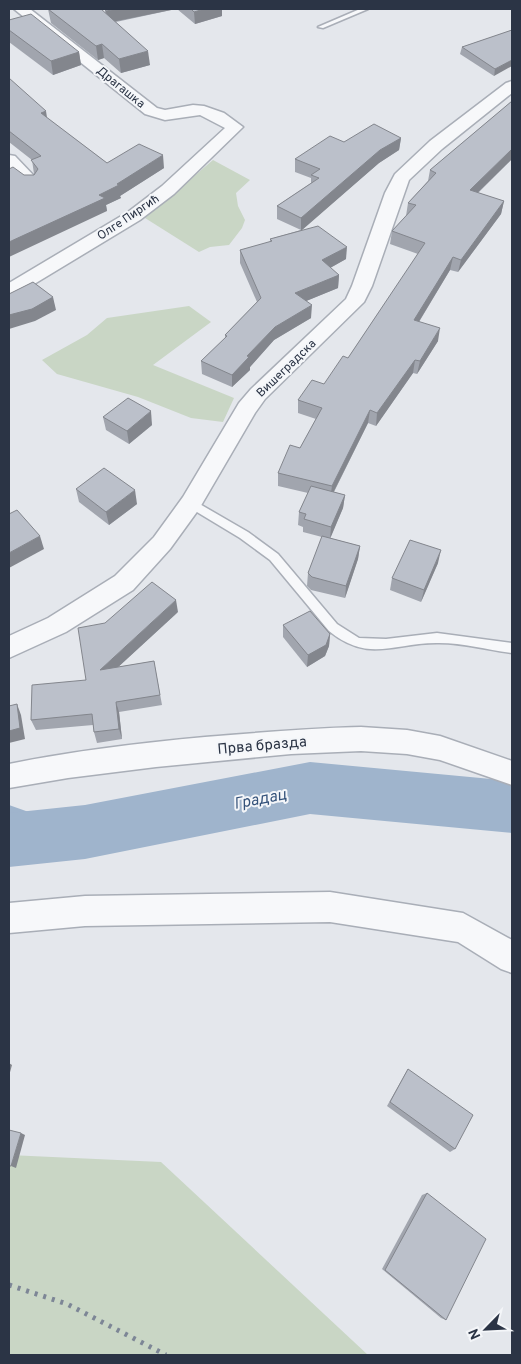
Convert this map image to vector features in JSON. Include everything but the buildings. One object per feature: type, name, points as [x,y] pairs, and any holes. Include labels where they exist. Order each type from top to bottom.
[{"type":"street","name":"Драгашка","points":[[21,9],[150,111],[167,116],[198,110],[206,111],[235,127]]},
{"type":"street","name":"Вишеградска","points":[[9,647],[57,625],[124,583],[162,543],[191,503],[247,408],[258,394],[354,302],[362,286],[401,178],[436,145],[512,86]]},
{"type":"street","name":"Олге Пиргић","points":[[9,291],[134,216],[168,190],[235,127]]},
{"type":"street","points":[[9,160],[30,182]]},
{"type":"street","name":"Прва бразда","points":[[9,776],[50,768],[156,754],[311,741],[372,738],[431,746],[512,773]]},
{"type":"street","points":[[9,918],[86,911],[330,907],[464,928],[512,958]]},
{"type":"lane","points":[[321,27],[365,9]]},
{"type":"lane","points":[[191,503],[250,538],[274,557],[294,577],[332,628],[358,643],[377,645],[412,639],[438,638],[512,648]]},
{"type":"green space","points":[[213,160],[250,180],[236,193],[238,206],[245,220],[242,228],[229,245],[210,247],[199,252],[145,218]]},
{"type":"green space","points":[[189,306],[211,322],[153,365],[234,398],[223,422],[191,418],[138,397],[57,374],[42,360],[87,335],[107,318]]},
{"type":"green space","points":[[9,1155],[161,1162],[368,1355],[9,1355]]},
{"type":"water","points":[[9,805],[85,832],[9,864]]},
{"type":"waterway","name":"Градац","points":[[9,840],[85,832],[310,788],[512,807]]},
{"type":"railway","points":[[9,1285],[67,1304],[166,1355]]}]
